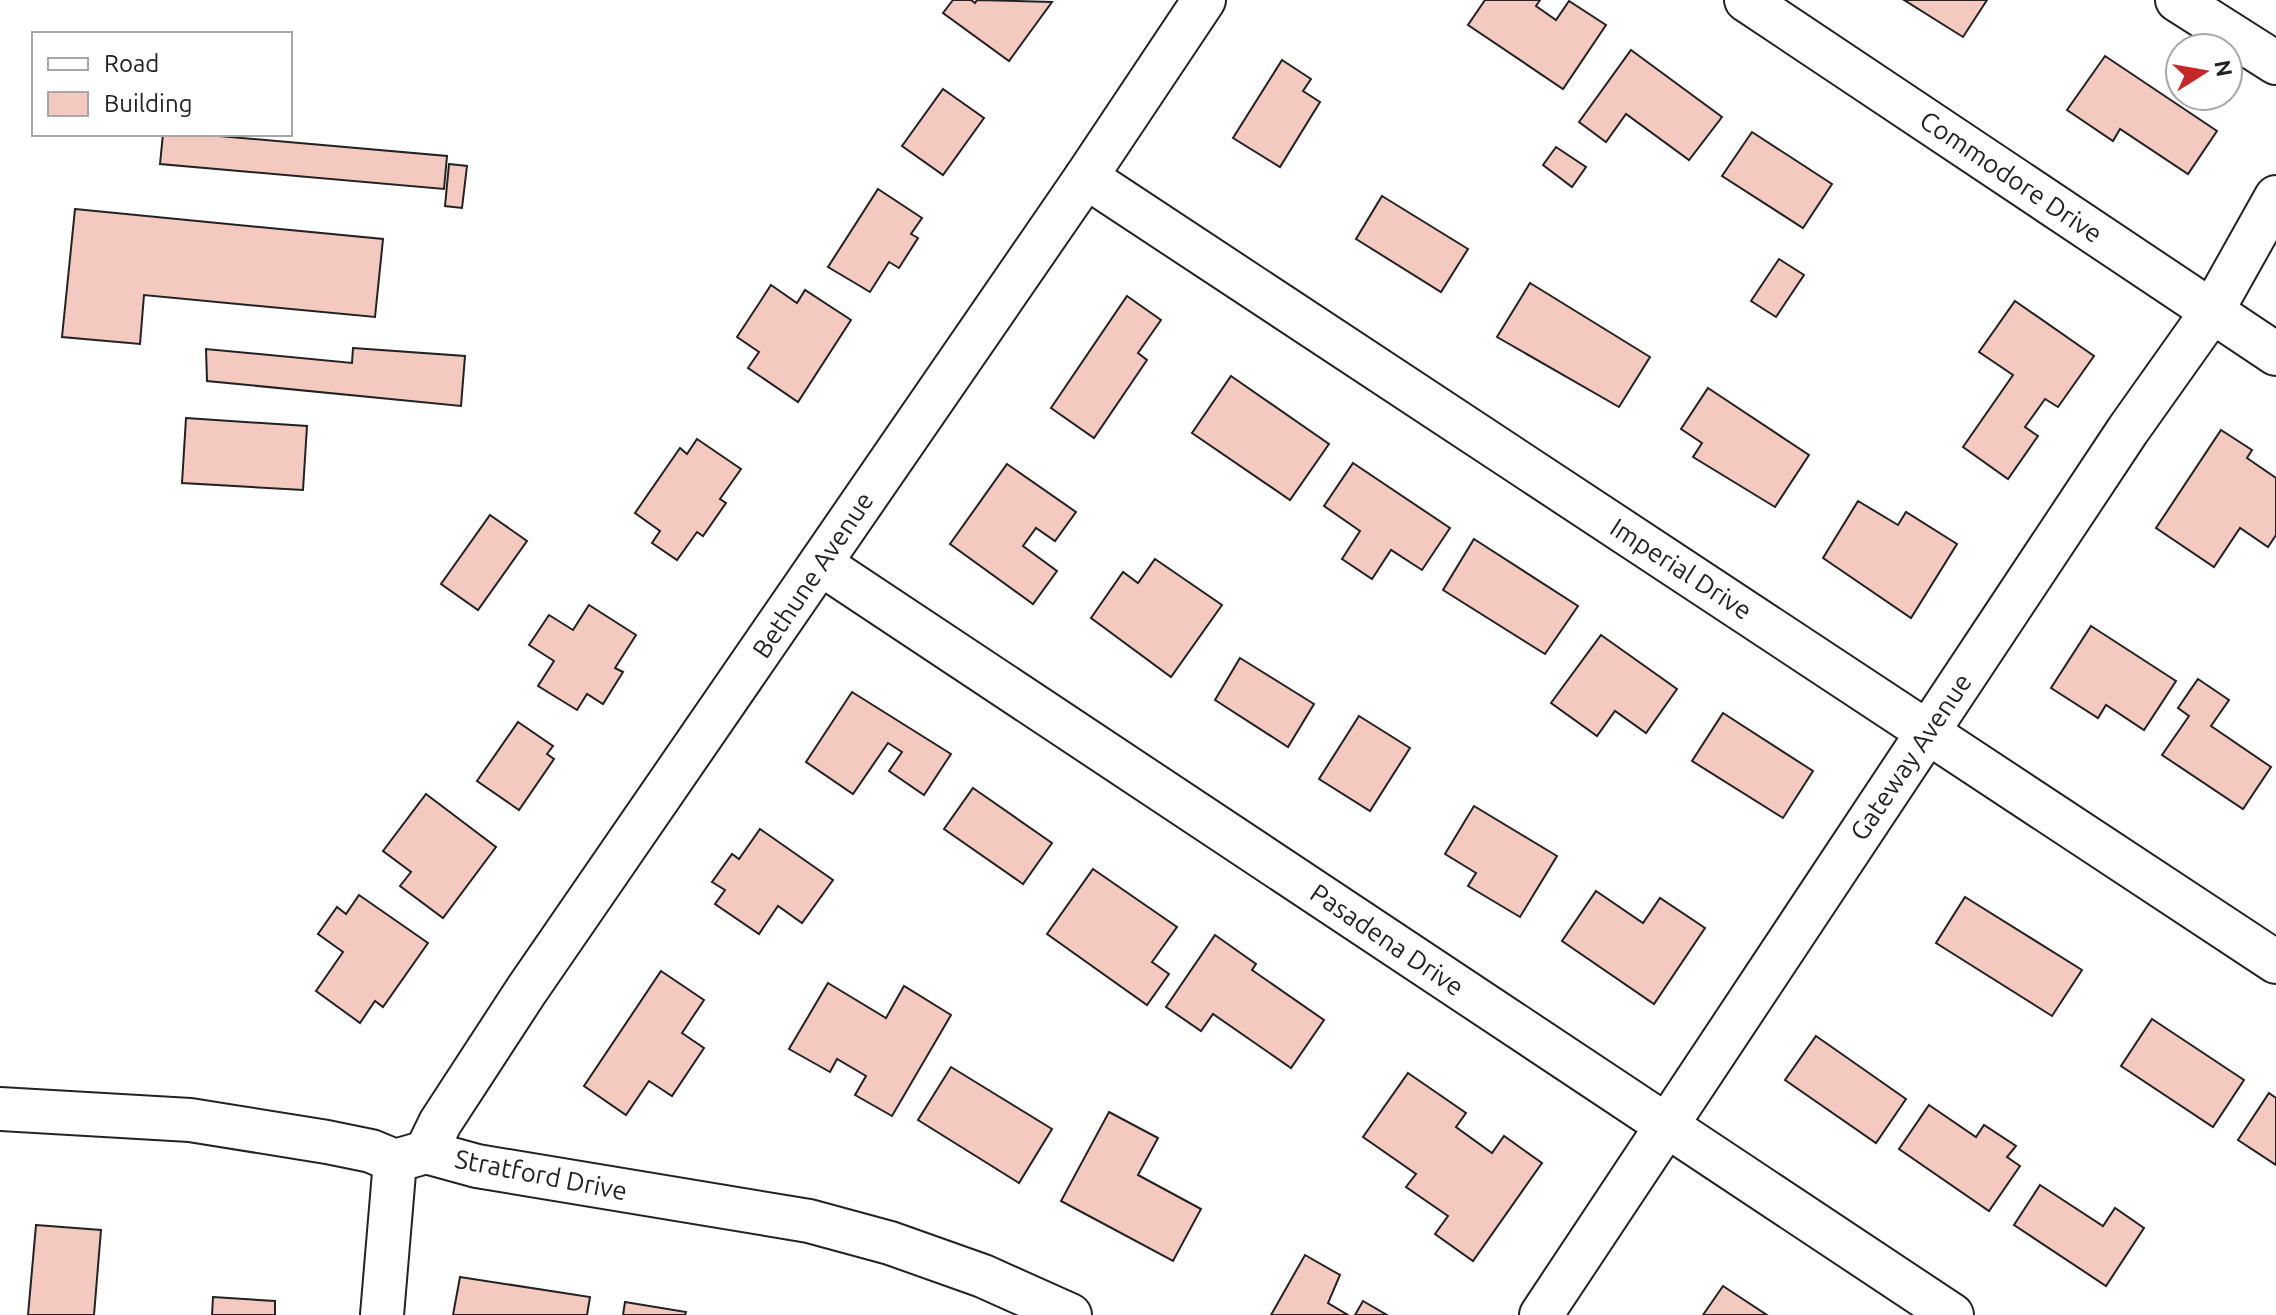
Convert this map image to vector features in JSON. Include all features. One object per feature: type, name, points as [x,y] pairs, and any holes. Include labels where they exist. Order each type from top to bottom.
[{"type":"street","name":"Bethune Avenue","points":[[382,1315],[411,1157],[440,1123],[526,991],[1086,177],[1204,0]]},
{"type":"street","name":"Commodore Drive","points":[[1746,0],[2276,354]]},
{"type":"street","points":[[2177,0],[2276,63]]},
{"type":"street","name":"Imperial Drive","points":[[1086,177],[2276,962]]},
{"type":"street","name":"Gateway Avenue","points":[[1541,1315],[2128,430],[2211,313],[2276,197]]},
{"type":"street","name":"Pasadena Drive","points":[[821,564],[1952,1315]]},
{"type":"street","name":"Stratford Drive","points":[[0,1109],[190,1120],[809,1221],[890,1243],[970,1271],[1070,1315]]},
{"type":"building","points":[[953,0],[971,0],[975,3],[977,0],[1052,2],[1009,61],[943,13]]},
{"type":"building","points":[[1485,0],[1540,0],[1536,6],[1556,20],[1569,1],[1606,25],[1563,89],[1468,25]]},
{"type":"building","points":[[1904,0],[1987,0],[1963,37]]},
{"type":"building","points":[[1631,50],[1722,117],[1689,160],[1626,114],[1606,142],[1579,122]]},
{"type":"building","points":[[2105,56],[2164,96],[2164,112],[2189,112],[2217,131],[2188,174],[2120,129],[2113,141],[2067,110]]},
{"type":"building","points":[[1282,60],[1311,79],[1303,91],[1320,102],[1280,167],[1233,138]]},
{"type":"building","points":[[943,89],[984,118],[943,175],[902,146]]},
{"type":"building","points":[[1752,132],[1832,184],[1803,228],[1722,176]]},
{"type":"building","points":[[163,136],[219,136],[447,156],[444,189],[160,164]]},
{"type":"building","points":[[1556,147],[1586,167],[1572,187],[1543,165]]},
{"type":"building","points":[[449,164],[467,166],[462,208],[445,206]]},
{"type":"building","points":[[878,189],[922,218],[911,234],[918,238],[899,268],[889,262],[870,292],[828,267]]},
{"type":"building","points":[[1382,196],[1468,249],[1441,292],[1356,239]]},
{"type":"building","points":[[75,209],[383,239],[375,317],[144,295],[140,344],[62,337]]},
{"type":"building","points":[[1779,259],[1804,275],[1776,317],[1751,301]]},
{"type":"building","points":[[1530,283],[1650,357],[1619,407],[1497,337]]},
{"type":"building","points":[[771,285],[797,303],[805,290],[851,320],[798,402],[748,368],[759,352],[737,337]]},
{"type":"building","points":[[1127,296],[1161,320],[1138,353],[1147,360],[1094,438],[1051,408]]},
{"type":"building","points":[[2015,301],[2094,356],[2058,407],[2045,399],[2025,427],[2038,436],[2008,479],[1963,447],[2013,375],[1979,352]]},
{"type":"building","points":[[353,348],[465,356],[461,406],[207,381],[206,349],[352,363]]},
{"type":"building","points":[[1231,376],[1329,444],[1290,500],[1192,433]]},
{"type":"building","points":[[1708,388],[1809,455],[1775,507],[1693,457],[1702,443],[1681,429]]},
{"type":"building","points":[[186,418],[307,426],[303,490],[182,483]]},
{"type":"building","points":[[2221,430],[2252,450],[2247,458],[2276,478],[2276,535],[2268,547],[2240,528],[2214,567],[2156,528]]},
{"type":"building","points":[[697,439],[741,469],[720,499],[726,503],[703,536],[697,532],[677,560],[652,543],[660,531],[635,513],[680,448],[687,454]]},
{"type":"building","points":[[1353,463],[1450,528],[1422,570],[1391,550],[1372,579],[1342,559],[1360,531],[1324,506]]},
{"type":"building","points":[[1007,464],[1076,512],[1055,541],[1036,528],[1023,546],[1057,571],[1033,604],[950,544]]},
{"type":"building","points":[[1858,501],[1898,525],[1906,512],[1957,544],[1911,618],[1823,558]]},
{"type":"building","points":[[490,515],[527,541],[478,610],[441,584]]},
{"type":"building","points":[[1474,539],[1578,606],[1545,654],[1443,590]]},
{"type":"building","points":[[1155,559],[1222,605],[1171,677],[1091,618],[1123,572],[1138,583]]},
{"type":"building","points":[[589,605],[636,635],[615,668],[623,672],[603,704],[587,694],[577,710],[538,686],[554,661],[529,645],[549,615],[573,630]]},
{"type":"building","points":[[2091,626],[2176,681],[2144,730],[2106,705],[2098,718],[2051,688]]},
{"type":"building","points":[[1601,635],[1677,689],[1646,733],[1615,711],[1597,736],[1551,703]]},
{"type":"building","points":[[1240,658],[1314,704],[1288,747],[1215,700]]},
{"type":"building","points":[[2198,679],[2229,700],[2211,726],[2271,767],[2243,809],[2162,755],[2189,716],[2178,708]]},
{"type":"building","points":[[852,692],[951,754],[924,795],[889,771],[902,752],[888,743],[853,794],[806,762]]},
{"type":"building","points":[[1723,713],[1813,771],[1783,818],[1692,761]]},
{"type":"building","points":[[1359,716],[1410,748],[1370,811],[1319,779]]},
{"type":"building","points":[[518,722],[553,746],[547,754],[554,759],[519,810],[477,781]]},
{"type":"building","points":[[973,788],[1052,843],[1023,884],[944,829]]},
{"type":"building","points":[[426,794],[496,847],[443,918],[400,886],[411,872],[383,851]]},
{"type":"building","points":[[1474,806],[1557,856],[1520,917],[1468,886],[1476,873],[1445,854]]},
{"type":"building","points":[[760,829],[833,880],[802,923],[778,906],[759,934],[715,904],[725,890],[712,882],[732,854],[739,859]]},
{"type":"building","points":[[1093,869],[1177,927],[1152,962],[1169,974],[1147,1005],[1047,934]]},
{"type":"building","points":[[1596,891],[1643,923],[1660,898],[1705,928],[1654,1004],[1562,941]]},
{"type":"building","points":[[359,895],[428,943],[383,1007],[375,1001],[360,1023],[316,991],[343,952],[318,934],[337,907],[346,914]]},
{"type":"building","points":[[1965,897],[2082,970],[2052,1016],[1936,943]]},
{"type":"building","points":[[1215,935],[1256,964],[1252,970],[1324,1020],[1291,1068],[1213,1014],[1201,1031],[1166,1007]]},
{"type":"building","points":[[661,971],[704,1000],[682,1033],[704,1048],[672,1096],[649,1081],[626,1115],[584,1086]]},
{"type":"building","points":[[828,983],[886,1018],[904,986],[951,1015],[892,1116],[855,1095],[866,1076],[837,1059],[830,1072],[789,1049]]},
{"type":"building","points":[[2152,1019],[2244,1080],[2213,1127],[2121,1066]]},
{"type":"building","points":[[1816,1036],[1906,1099],[1876,1143],[1785,1080]]},
{"type":"building","points":[[951,1067],[1052,1129],[1019,1183],[918,1120]]},
{"type":"building","points":[[1408,1073],[1466,1113],[1456,1127],[1492,1153],[1504,1136],[1542,1163],[1473,1261],[1435,1234],[1448,1216],[1406,1187],[1416,1174],[1363,1137]]},
{"type":"building","points":[[2269,1093],[2276,1098],[2276,1165],[2238,1140]]},
{"type":"building","points":[[1929,1105],[1976,1137],[1984,1125],[2016,1146],[2007,1157],[2020,1166],[1989,1211],[1899,1149]]},
{"type":"building","points":[[1109,1112],[1158,1138],[1138,1175],[1201,1209],[1173,1261],[1061,1201]]},
{"type":"building","points":[[2040,1185],[2103,1226],[2115,1208],[2144,1228],[2106,1286],[2014,1225]]},
{"type":"building","points":[[36,1225],[101,1230],[94,1315],[28,1315]]},
{"type":"building","points":[[1305,1255],[1340,1275],[1328,1303],[1348,1315],[1271,1315]]},
{"type":"building","points":[[460,1277],[590,1297],[587,1315],[453,1315]]},
{"type":"building","points":[[1723,1286],[1767,1315],[1703,1315]]},
{"type":"building","points":[[213,1297],[275,1301],[275,1315],[212,1315]]},
{"type":"building","points":[[1363,1301],[1387,1315],[1355,1315]]},
{"type":"building","points":[[625,1302],[686,1312],[685,1315],[623,1315]]}]
